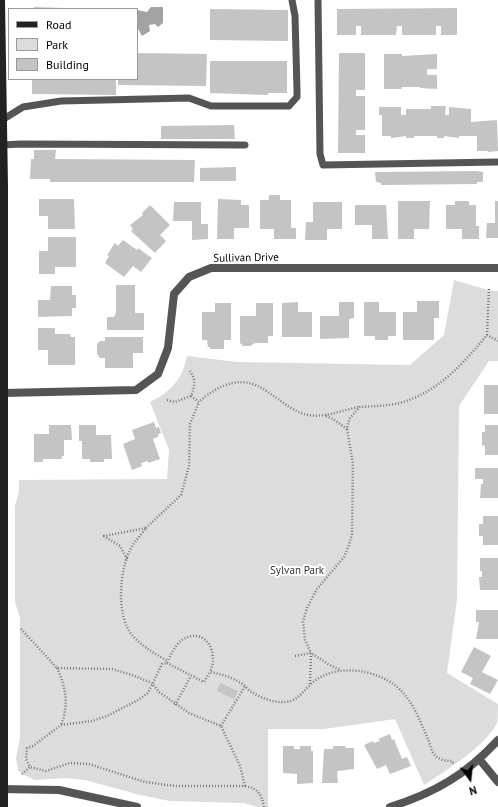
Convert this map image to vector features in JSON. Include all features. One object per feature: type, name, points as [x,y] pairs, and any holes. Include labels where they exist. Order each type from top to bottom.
[{"type":"street","points":[[1,0],[4,393],[2,404],[2,789],[4,807]]},
{"type":"street","name":"Sullivan Drive","points":[[4,393],[136,390],[158,374],[168,348],[174,294],[189,277],[211,268],[498,268]]},
{"type":"street","points":[[390,807],[414,799],[438,788],[480,760],[498,740]]},
{"type":"street","points":[[480,760],[498,782]]},
{"type":"street","points":[[2,789],[59,790],[137,807]]},
{"type":"lane","points":[[2,120],[23,107],[61,101],[189,98],[210,106],[289,106],[297,97],[296,16],[292,0]]},
{"type":"lane","points":[[318,0],[320,154],[323,164],[498,162]]},
{"type":"lane","points":[[2,145],[245,145]]},
{"type":"path","points":[[325,416],[334,412],[360,407],[398,403],[432,389],[460,367],[487,335],[489,288]]},
{"type":"path","points":[[487,335],[498,341]]},
{"type":"path","points":[[167,400],[175,402],[190,396],[194,386],[193,375],[190,371]]},
{"type":"path","points":[[30,767],[26,759],[27,748],[33,746],[61,725],[92,721],[107,716],[138,700],[148,692],[162,664],[167,662],[182,640],[191,637],[206,641],[212,647],[214,664],[204,682],[191,676],[167,662],[145,648],[132,635],[123,621],[121,596],[127,559],[130,550],[146,528],[181,495],[189,466],[190,424],[199,402],[219,386],[237,382],[249,383],[264,389],[296,411],[309,415],[325,416],[334,419],[347,430]]},
{"type":"path","points":[[190,396],[199,402]]},
{"type":"path","points":[[310,684],[311,653],[303,632],[303,622],[306,608],[317,589],[344,557],[352,534],[353,464],[347,430],[349,418],[360,407]]},
{"type":"path","points":[[127,559],[120,546],[104,536],[146,528]]},
{"type":"path","points":[[21,630],[56,668],[65,687],[66,701],[61,725]]},
{"type":"path","points":[[295,656],[311,653],[341,670],[374,675],[387,680],[408,697],[417,712],[434,755],[443,760],[452,761]]},
{"type":"path","points":[[56,668],[112,669],[152,683],[159,692],[189,713],[221,726],[240,766],[245,786]]},
{"type":"path","points":[[210,672],[224,674],[259,696],[282,702],[294,700],[304,693],[310,684],[320,678],[341,670]]},
{"type":"path","points":[[175,704],[191,676]]},
{"type":"path","points":[[221,726],[245,686]]},
{"type":"path","points":[[30,767],[46,770],[70,763],[89,764],[145,782],[176,786],[245,786],[255,788],[261,795],[264,807]]},
{"type":"path","points":[[22,774],[30,767]]},
{"type":"green space","name":"Sylvan Park","points":[[454,280],[488,290],[498,291],[498,361],[489,361],[459,406],[457,600],[447,673],[498,704],[497,723],[492,731],[475,749],[424,785],[395,719],[324,729],[268,729],[268,807],[257,807],[244,803],[170,801],[140,795],[85,780],[66,778],[35,780],[22,774],[18,770],[16,758],[20,738],[20,618],[15,602],[15,505],[19,492],[19,480],[167,479],[169,450],[150,402],[164,394],[175,384],[185,364],[187,356],[237,362],[410,365],[444,335]]},
{"type":"shaded area","points":[[151,7],[163,7],[163,23],[158,27],[155,24],[149,25],[150,31],[142,36],[138,29],[138,10],[147,12]]},
{"type":"building","points":[[34,7],[65,8],[34,8]]},
{"type":"building","points":[[457,8],[457,35],[441,35],[441,26],[436,26],[436,35],[402,35],[402,26],[397,26],[396,35],[361,35],[361,26],[356,26],[356,35],[337,35],[337,9]]},
{"type":"building","points":[[210,9],[288,10],[288,41],[210,40]]},
{"type":"building","points":[[138,53],[207,54],[206,86],[118,85],[118,80],[138,80]]},
{"type":"building","points":[[339,53],[365,53],[365,90],[356,90],[356,96],[365,96],[365,130],[356,130],[356,135],[365,135],[365,153],[338,153]]},
{"type":"building","points":[[384,54],[402,54],[402,56],[437,54],[437,69],[427,69],[427,75],[437,75],[437,89],[402,87],[402,89],[384,89]]},
{"type":"building","points":[[210,61],[287,61],[287,93],[268,93],[268,95],[210,93]]},
{"type":"building","points":[[32,80],[116,80],[116,95],[32,94]]},
{"type":"building","points":[[431,106],[446,106],[445,115],[449,115],[449,107],[471,109],[471,122],[497,120],[498,151],[477,151],[477,136],[459,136],[459,138],[444,136],[444,138],[437,138],[437,136],[414,136],[414,138],[406,138],[406,136],[391,138],[391,136],[382,136],[382,115],[379,115],[379,107],[401,107],[401,115],[406,115],[406,109],[431,109]]},
{"type":"building","points":[[234,125],[235,139],[161,139],[161,126]]},
{"type":"building","points":[[34,150],[56,150],[55,159],[195,160],[194,182],[50,182],[50,179],[30,179],[31,159],[34,159]]},
{"type":"building","points":[[236,167],[236,181],[200,181],[200,168]]},
{"type":"building","points":[[375,172],[381,172],[483,172],[483,182],[477,182],[477,184],[381,185],[381,183],[376,182]]},
{"type":"building","points":[[269,195],[280,195],[280,200],[291,200],[291,228],[296,228],[296,239],[274,239],[274,229],[260,229],[260,200],[269,200]]},
{"type":"building","points":[[39,199],[74,199],[75,229],[48,229],[48,216],[39,216]]},
{"type":"building","points":[[218,199],[241,200],[241,205],[249,205],[249,228],[234,228],[234,239],[217,239]]},
{"type":"building","points":[[398,201],[430,201],[429,229],[414,229],[414,239],[398,239]]},
{"type":"building","points":[[455,201],[469,201],[469,205],[476,205],[476,226],[479,226],[479,239],[462,239],[462,229],[446,229],[446,205],[455,205]]},
{"type":"building","points":[[495,201],[498,201],[498,238],[486,238],[487,223],[495,223]]},
{"type":"building","points":[[174,202],[201,202],[201,224],[208,224],[208,239],[192,240],[192,221],[173,221]]},
{"type":"building","points":[[313,202],[342,202],[342,229],[327,229],[327,240],[305,240],[306,222],[313,222]]},
{"type":"building","points":[[150,205],[170,225],[160,235],[166,241],[155,253],[131,231],[133,229],[130,225],[143,215],[142,213]]},
{"type":"building","points":[[355,205],[386,205],[388,239],[372,239],[372,225],[355,225]]},
{"type":"building","points":[[48,237],[76,237],[76,267],[55,267],[55,274],[39,274],[39,251],[48,251]]},
{"type":"building","points":[[123,240],[152,258],[141,272],[133,266],[124,277],[105,263],[109,256],[107,255],[115,243],[118,246]]},
{"type":"building","points":[[116,285],[135,285],[135,313],[144,313],[144,330],[107,330],[107,317],[114,317],[116,313]]},
{"type":"building","points":[[51,286],[72,286],[72,295],[76,295],[76,308],[72,308],[72,316],[38,317],[38,300],[50,300]]},
{"type":"building","points":[[417,301],[439,301],[439,318],[434,318],[434,340],[403,340],[403,312],[417,312]]},
{"type":"building","points":[[298,302],[298,312],[312,312],[312,337],[282,337],[282,303]]},
{"type":"building","points":[[339,302],[354,302],[354,318],[349,319],[349,338],[320,339],[320,316],[339,316]]},
{"type":"building","points":[[364,302],[379,302],[379,312],[396,312],[396,336],[388,336],[388,340],[375,340],[375,336],[364,336]]},
{"type":"building","points":[[215,303],[231,303],[231,340],[224,340],[224,349],[210,349],[210,347],[208,347],[207,340],[202,340],[202,312],[215,312]]},
{"type":"building","points":[[256,303],[273,303],[273,336],[268,336],[268,343],[255,343],[250,346],[243,346],[240,343],[240,316],[256,316]]},
{"type":"building","points":[[38,328],[55,328],[55,334],[70,334],[71,337],[75,337],[75,365],[48,365],[48,350],[38,350]]},
{"type":"building","points":[[105,337],[143,337],[143,353],[133,353],[133,368],[105,368],[105,358],[100,358],[97,354],[97,344],[100,341],[105,341]]},
{"type":"building","points":[[484,385],[498,385],[498,414],[484,414]]},
{"type":"building","points":[[154,422],[156,428],[159,427],[161,433],[153,439],[160,459],[148,463],[148,461],[141,463],[142,466],[132,470],[123,444],[135,439],[132,430]]},
{"type":"building","points":[[49,425],[71,425],[72,440],[64,440],[64,456],[62,456],[62,459],[43,459],[43,462],[34,462],[34,434],[49,434]]},
{"type":"building","points":[[79,425],[96,425],[96,435],[111,435],[112,459],[104,459],[104,462],[90,462],[90,459],[82,459],[82,441],[79,441]]},
{"type":"building","points":[[485,425],[498,425],[498,455],[485,455],[485,446],[482,445],[482,432],[485,432]]},
{"type":"building","points":[[475,468],[498,468],[498,498],[480,498],[483,479],[475,479]]},
{"type":"building","points":[[483,516],[498,516],[498,545],[483,545],[483,536],[479,536],[479,524],[483,524]]},
{"type":"building","points":[[480,558],[498,558],[498,590],[480,590],[479,577],[482,577],[482,571],[480,571]]},
{"type":"building","points":[[476,610],[498,610],[498,639],[476,639],[479,622],[476,622]]},
{"type":"building","points":[[474,647],[491,656],[482,672],[498,680],[490,694],[470,684],[473,678],[461,672]]},
{"type":"building","points":[[220,683],[238,691],[234,699],[217,691]]},
{"type":"building","points":[[390,734],[392,740],[394,739],[402,759],[407,757],[411,766],[390,774],[386,765],[377,769],[364,745],[373,741],[374,743],[380,741],[378,739]]},
{"type":"building","points":[[283,746],[294,746],[294,749],[300,749],[300,746],[311,746],[311,751],[313,751],[313,783],[297,784],[297,774],[283,773]]},
{"type":"building","points":[[333,746],[354,748],[354,769],[337,771],[338,783],[322,783],[324,749],[333,749]]}]
